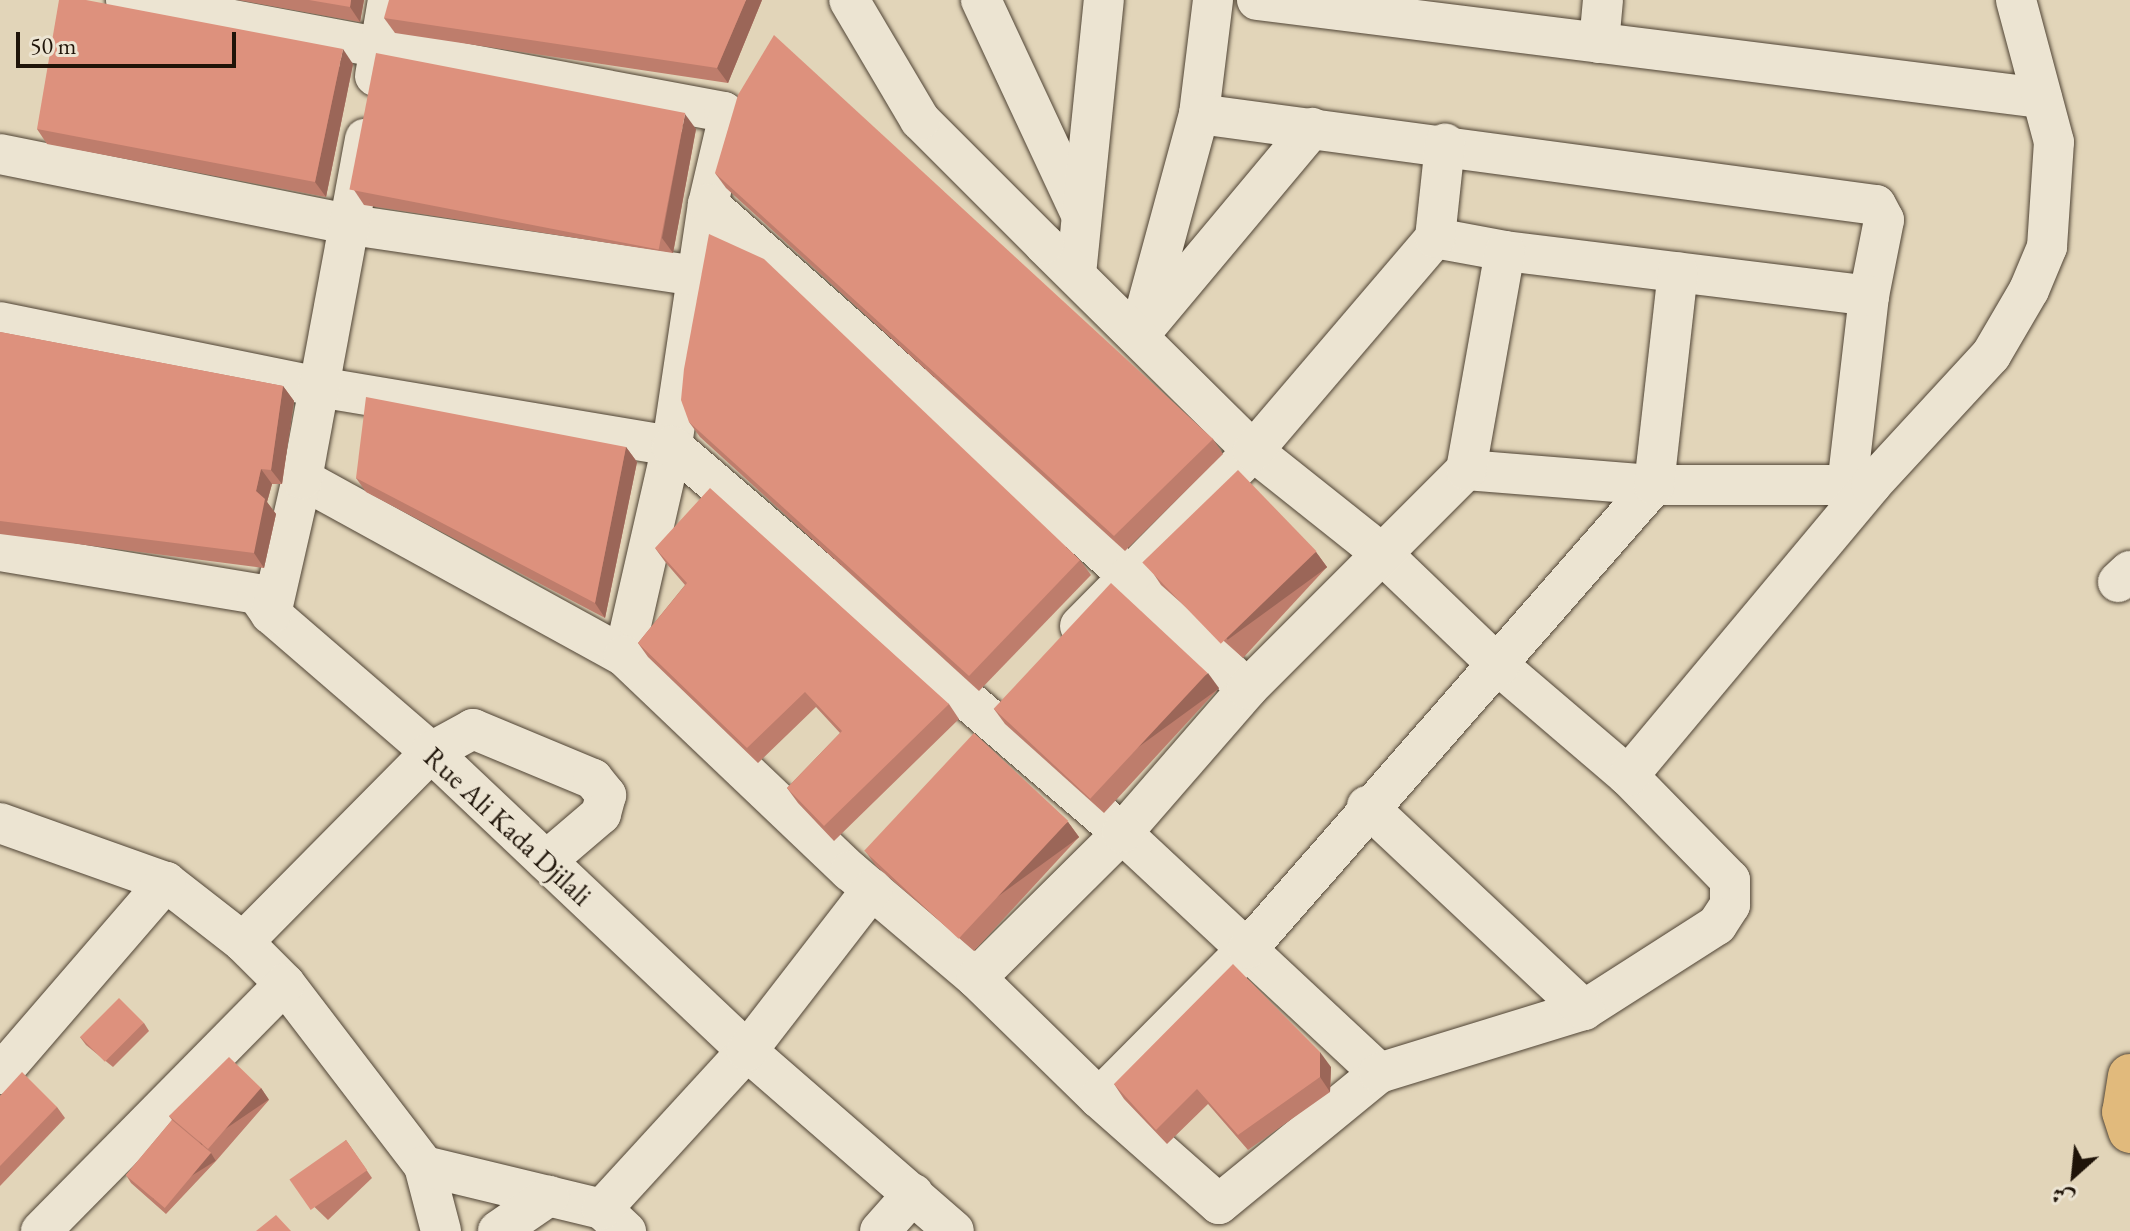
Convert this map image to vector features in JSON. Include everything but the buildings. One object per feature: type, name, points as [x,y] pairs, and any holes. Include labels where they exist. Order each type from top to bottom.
[{"type":"main road","points":[[2130,1076],[2124,1112],[2130,1131]]},
{"type":"street","points":[[126,0],[379,49],[713,106],[728,119],[708,204],[672,446],[624,656]]},
{"type":"street","points":[[271,614],[302,479],[351,225],[388,0]]},
{"type":"street","points":[[302,479],[624,656],[865,870],[1099,1098],[1219,1204],[1379,1073],[1584,1010],[1717,925],[1730,905],[1730,880],[1628,776],[1499,666],[1380,552],[1253,451],[920,120],[849,0]]},
{"type":"street","points":[[981,0],[1079,210]]},
{"type":"street","points":[[1076,274],[1079,210],[1104,0]]},
{"type":"street","points":[[1139,335],[1199,114],[1213,0]]},
{"type":"street","points":[[1257,0],[2042,98]]},
{"type":"street","points":[[1599,43],[1603,0]]},
{"type":"street","points":[[1628,776],[1859,485],[1991,355],[2029,290],[2047,247],[2054,142],[2016,0]]},
{"type":"street","points":[[1199,114],[1445,144],[1876,205],[1884,220],[1869,296],[1859,485]]},
{"type":"street","points":[[1139,335],[1312,128]]},
{"type":"street","points":[[1054,653],[1253,451],[1435,238],[1445,144]]},
{"type":"street","points":[[0,154],[351,225],[697,276]]},
{"type":"street","points":[[708,204],[1129,576],[1247,689]]},
{"type":"street","points":[[1435,238],[1505,251],[1869,296]]},
{"type":"street","points":[[976,978],[1122,833],[1247,689],[1380,552],[1466,470],[1505,251]]},
{"type":"street","points":[[1099,1098],[1248,948],[1367,806],[1499,666],[1654,485],[1678,272]]},
{"type":"street","points":[[0,322],[319,387],[672,446],[1122,833],[1379,1073]]},
{"type":"street","points":[[1466,470],[1654,485],[1859,485]]},
{"type":"street","name":"Rue Ali Kada Djilali","points":[[0,551],[257,594],[271,614],[431,752],[747,1051],[954,1231]]},
{"type":"street","points":[[243,942],[431,752],[473,729],[593,779],[606,795],[601,814],[546,861]]},
{"type":"street","points":[[1367,806],[1584,1010]]},
{"type":"street","points":[[0,823],[166,882],[243,942],[285,984],[424,1166],[441,1231]]},
{"type":"street","points":[[424,1166],[549,1196],[614,1220],[747,1051],[865,870]]},
{"type":"street","points":[[0,1074],[166,882]]},
{"type":"street","points":[[41,1231],[285,984]]},
{"type":"street","points":[[880,1231],[913,1194]]},
{"type":"street","points":[[498,1231],[549,1196]]}]
